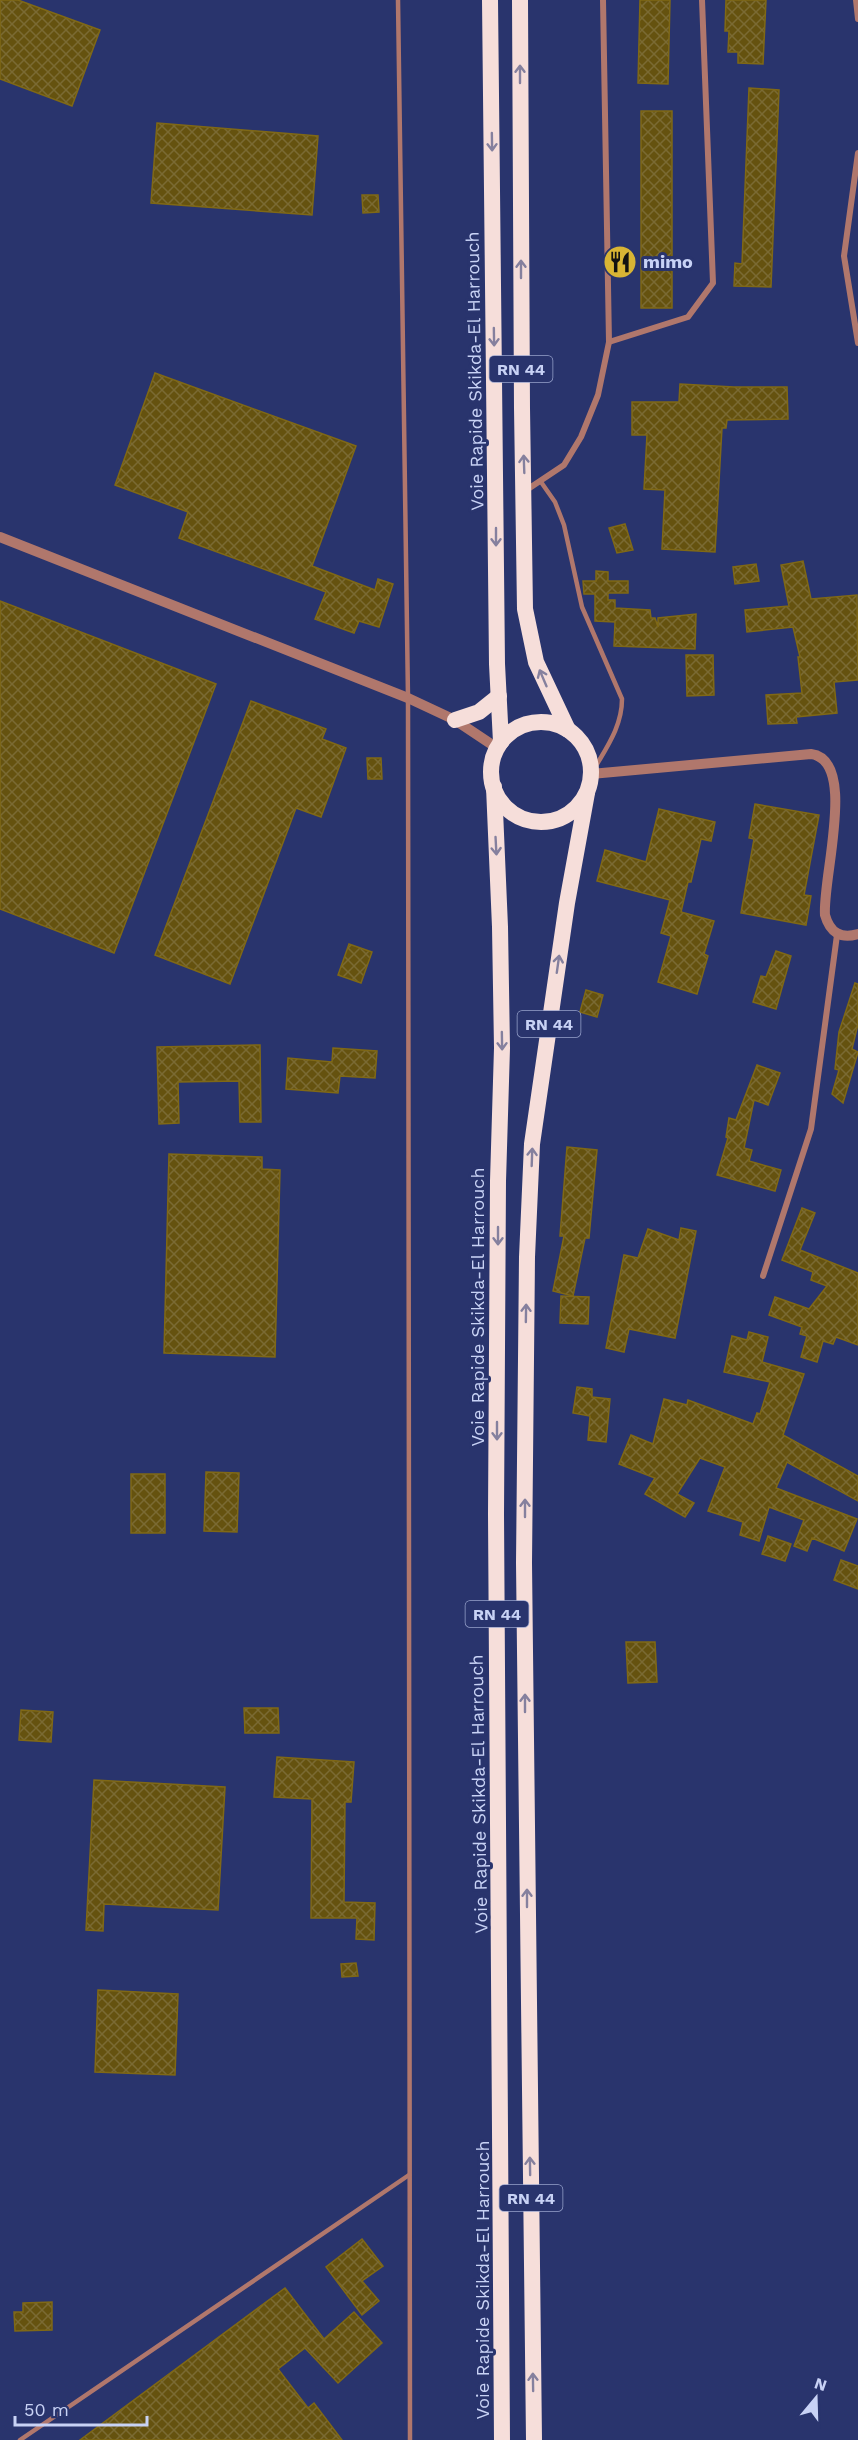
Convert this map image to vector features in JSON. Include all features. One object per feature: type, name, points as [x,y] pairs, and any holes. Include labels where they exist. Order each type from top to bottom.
[{"type":"highway","name":"Voie Rapide Skikda-El Harrouch","points":[[490,0],[496,664],[499,696],[499,745],[492,761],[491,774],[494,788],[500,927],[502,1048],[498,1193],[496,1526],[502,2440]]},
{"type":"highway","name":"RN 44","points":[[520,0],[525,609],[529,636],[544,683],[568,730]]},
{"type":"highway","points":[[455,720],[479,712],[499,696]]},
{"type":"highway","points":[[494,788],[503,805],[519,817],[538,822],[558,819],[575,809],[587,793],[591,774],[589,757],[581,742],[568,730],[551,723],[532,723],[515,730],[499,745]]},
{"type":"highway","name":"RN 44","points":[[534,2440],[524,1563],[527,1257],[532,1144],[567,903],[587,793]]},
{"type":"street","points":[[525,491],[564,465],[581,437],[598,395],[609,342],[603,0]]},
{"type":"street","points":[[609,342],[688,317],[713,283],[702,0]]},
{"type":"street","points":[[856,0],[858,19]]},
{"type":"street","points":[[858,153],[844,256],[858,343]]},
{"type":"street","points":[[0,537],[408,698],[455,720],[499,745]]},
{"type":"street","points":[[591,774],[811,754],[829,760],[839,776],[840,805],[824,910],[826,921],[837,935],[811,1129],[763,1276]]},
{"type":"street","points":[[837,935],[858,934]]},
{"type":"lane","points":[[398,0],[408,698],[410,2440]]},
{"type":"lane","points":[[541,482],[555,502],[564,525],[582,608],[622,699],[622,715],[618,727],[591,774]]},
{"type":"lane","points":[[20,2440],[409,2175]]},
{"type":"building","points":[[0,0],[18,0],[100,30],[72,106],[0,79]]},
{"type":"building","points":[[640,0],[670,0],[668,84],[638,83]]},
{"type":"building","points":[[726,0],[766,0],[763,64],[738,63],[738,52],[728,52],[729,31],[725,31]]},
{"type":"building","points":[[749,88],[779,90],[771,287],[734,286],[735,263],[742,264]]},
{"type":"building","points":[[641,111],[672,111],[672,308],[641,308]]},
{"type":"building","points":[[157,123],[318,136],[312,215],[151,203]]},
{"type":"building","points":[[362,195],[378,195],[379,212],[363,213]]},
{"type":"building","points":[[155,373],[356,446],[312,566],[375,590],[378,579],[393,584],[379,627],[359,621],[354,633],[315,619],[326,592],[179,538],[188,512],[115,485]]},
{"type":"building","points":[[680,384],[787,387],[788,419],[727,420],[726,428],[722,428],[715,552],[662,549],[665,490],[644,489],[647,435],[632,435],[632,402],[679,402]]},
{"type":"building","points":[[625,524],[633,550],[617,553],[609,528]]},
{"type":"building","points":[[803,561],[811,599],[857,595],[858,680],[834,682],[837,713],[796,717],[797,723],[768,724],[766,695],[802,693],[798,657],[800,657],[793,627],[747,632],[745,610],[789,606],[781,565]]},
{"type":"building","points":[[756,564],[759,581],[735,584],[733,567]]},
{"type":"building","points":[[596,571],[608,572],[608,581],[628,581],[628,593],[608,593],[608,600],[615,600],[615,608],[650,610],[651,618],[655,618],[658,627],[658,618],[696,614],[695,649],[614,646],[615,622],[595,621],[595,594],[584,594],[583,581],[596,581]]},
{"type":"building","points":[[0,601],[216,684],[114,953],[0,909]]},
{"type":"building","points":[[686,655],[713,655],[714,695],[687,696]]},
{"type":"building","points":[[251,701],[326,729],[322,739],[346,748],[321,817],[296,808],[230,984],[155,955]]},
{"type":"building","points":[[367,758],[381,758],[382,779],[368,779]]},
{"type":"building","points":[[755,804],[819,815],[804,895],[811,896],[806,925],[741,913],[754,839],[749,838]]},
{"type":"building","points":[[659,809],[715,822],[711,841],[701,839],[681,912],[714,921],[704,954],[708,956],[697,994],[658,982],[671,936],[661,933],[670,900],[597,881],[605,850],[646,862]]},
{"type":"building","points":[[349,944],[372,952],[361,983],[338,975]]},
{"type":"building","points":[[776,951],[791,956],[776,1009],[753,1002],[761,976],[766,977]]},
{"type":"building","points":[[855,983],[858,984],[858,1024],[852,1049],[858,1052],[843,1103],[832,1094],[839,1070],[835,1069],[839,1032]]},
{"type":"building","points":[[586,990],[603,995],[597,1017],[580,1012]]},
{"type":"building","points":[[260,1045],[261,1122],[240,1122],[239,1081],[178,1082],[179,1123],[159,1124],[157,1047]]},
{"type":"building","points":[[333,1048],[377,1051],[375,1078],[340,1076],[338,1093],[286,1089],[288,1058],[332,1062]]},
{"type":"building","points":[[757,1065],[780,1073],[768,1105],[754,1100],[744,1148],[752,1150],[749,1161],[781,1170],[775,1191],[717,1175],[728,1138],[726,1137],[729,1118],[736,1120]]},
{"type":"building","points":[[567,1147],[597,1150],[589,1238],[585,1238],[573,1296],[553,1291],[564,1236],[560,1236]]},
{"type":"building","points":[[169,1154],[262,1157],[262,1169],[280,1170],[275,1357],[164,1353]]},
{"type":"building","points":[[802,1208],[815,1213],[800,1250],[858,1273],[858,1345],[836,1337],[833,1344],[823,1341],[817,1362],[801,1357],[807,1336],[800,1334],[802,1327],[769,1315],[775,1297],[809,1309],[827,1286],[811,1280],[813,1272],[782,1260]]},
{"type":"building","points":[[681,1228],[696,1231],[675,1338],[629,1329],[624,1352],[606,1348],[624,1255],[638,1258],[648,1229],[679,1240]]},
{"type":"building","points":[[561,1296],[589,1297],[588,1324],[560,1323]]},
{"type":"building","points":[[749,1332],[768,1337],[762,1362],[804,1374],[783,1435],[858,1476],[858,1501],[787,1462],[776,1488],[857,1519],[844,1551],[812,1538],[807,1551],[794,1546],[804,1520],[769,1507],[759,1541],[740,1535],[743,1522],[708,1511],[725,1467],[700,1458],[677,1494],[694,1503],[685,1517],[645,1494],[655,1478],[619,1464],[631,1435],[653,1444],[664,1399],[687,1405],[688,1400],[753,1424],[757,1413],[760,1414],[770,1382],[724,1372],[732,1336],[747,1340]]},
{"type":"building","points":[[577,1387],[592,1389],[592,1397],[610,1399],[606,1442],[588,1440],[590,1416],[573,1413]]},
{"type":"building","points":[[206,1472],[239,1473],[237,1532],[204,1531]]},
{"type":"building","points":[[131,1474],[165,1474],[165,1533],[131,1533]]},
{"type":"building","points":[[768,1536],[791,1544],[785,1561],[762,1554]]},
{"type":"building","points":[[841,1560],[858,1566],[858,1589],[834,1580]]},
{"type":"building","points":[[626,1642],[655,1642],[657,1682],[628,1683]]},
{"type":"building","points":[[244,1708],[278,1708],[279,1733],[245,1733]]},
{"type":"building","points":[[21,1710],[53,1712],[51,1742],[19,1740]]},
{"type":"building","points":[[277,1757],[354,1762],[351,1802],[345,1802],[344,1902],[375,1903],[374,1940],[356,1939],[357,1918],[311,1918],[312,1799],[274,1797]]},
{"type":"building","points":[[94,1780],[225,1787],[218,1910],[104,1904],[103,1931],[86,1930]]},
{"type":"building","points":[[356,1963],[358,1976],[342,1977],[341,1964]]},
{"type":"building","points":[[98,1990],[178,1994],[175,2075],[95,2072]]},
{"type":"building","points":[[362,2239],[383,2266],[362,2281],[379,2301],[362,2315],[326,2267]]},
{"type":"building","points":[[285,2288],[324,2339],[354,2312],[382,2343],[338,2383],[305,2348],[278,2369],[308,2408],[314,2403],[342,2440],[80,2440]]},
{"type":"building","points":[[52,2302],[52,2330],[15,2331],[14,2312],[23,2312],[23,2303]]},
{"type":"place","name":"mimo","points":[[620,262]]}]
